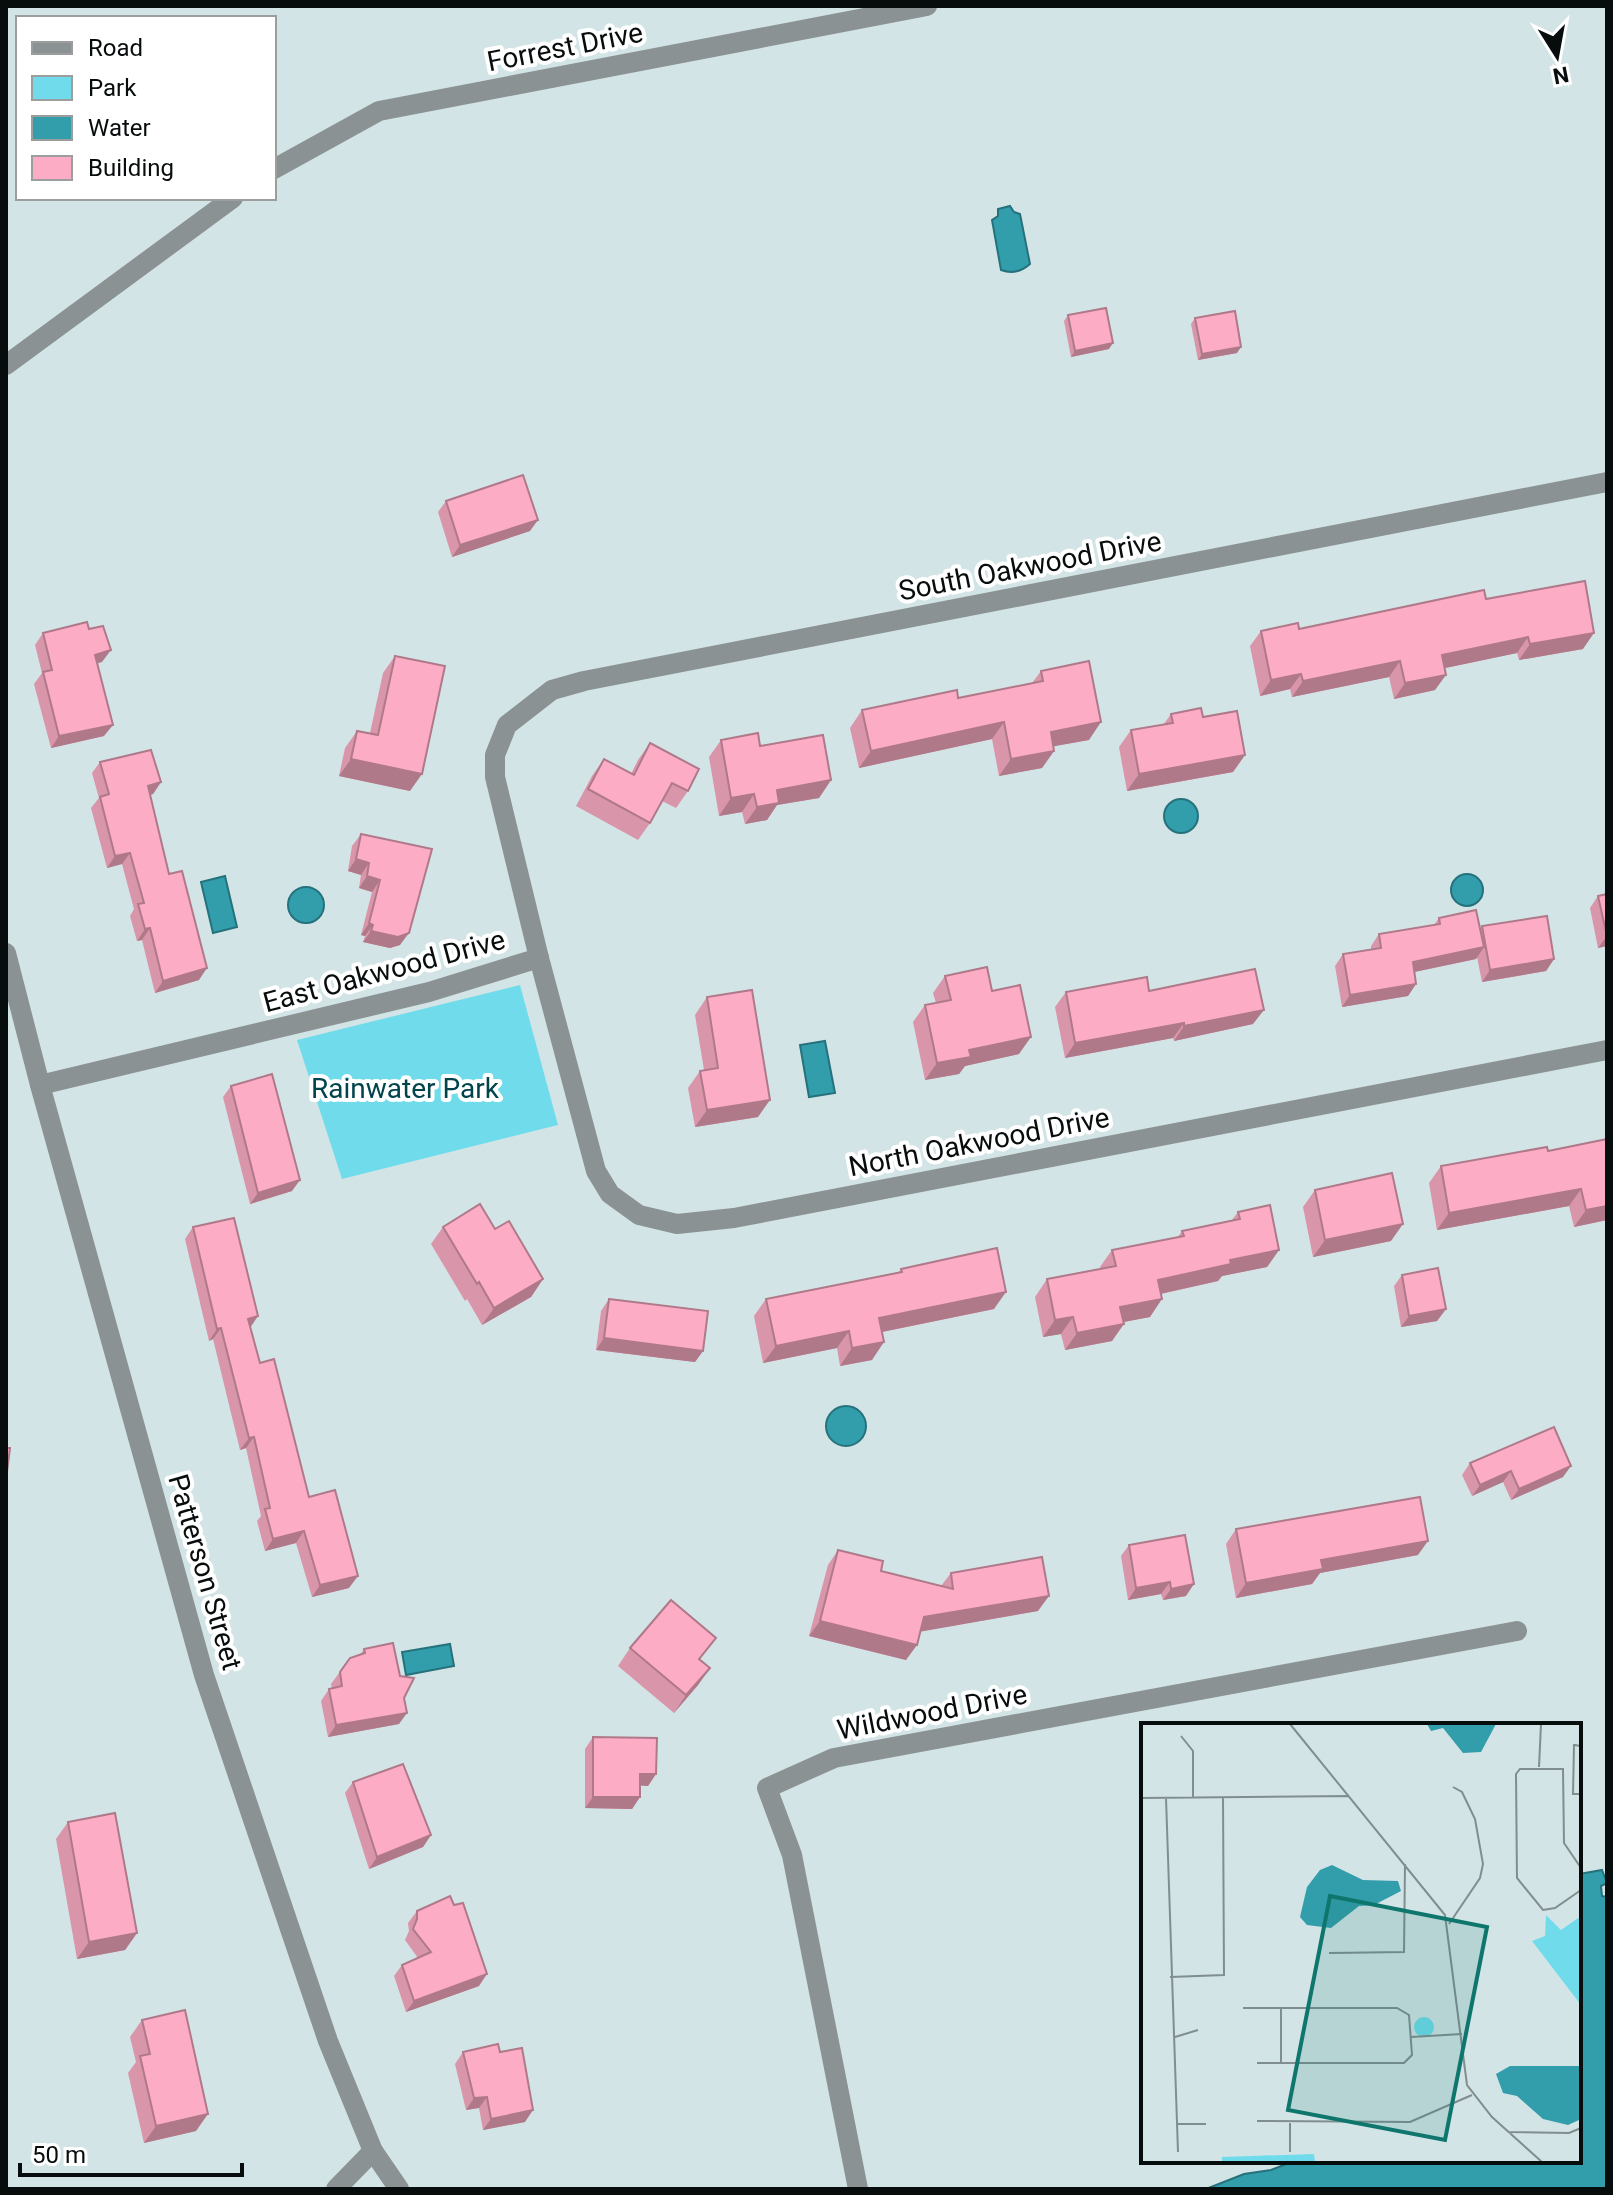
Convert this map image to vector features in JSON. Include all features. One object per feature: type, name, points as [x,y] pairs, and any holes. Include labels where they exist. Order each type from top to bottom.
[{"type":"street","name":"Forrest Drive","points":[[276,168],[379,111],[927,6]]},
{"type":"street","points":[[6,365],[230,200]]},
{"type":"street","name":"South Oakwood Drive","points":[[495,755],[507,725],[531,705],[552,690],[584,681],[1607,482]]},
{"type":"street","name":"East Oakwood Drive","points":[[40,1085],[429,992],[539,958],[495,777],[495,755]]},
{"type":"street","name":"Patterson Street","points":[[6,953],[204,1675],[328,2041],[373,2151],[399,2189]]},
{"type":"street","name":"North Oakwood Drive","points":[[539,958],[596,1171],[610,1194],[639,1215],[677,1224],[734,1218],[1607,1050]]},
{"type":"street","name":"Wildwood Drive","points":[[858,2189],[792,1855],[767,1788],[834,1758],[1517,1631]]},
{"type":"street","points":[[336,2189],[373,2151]]},
{"type":"green space","name":"Rainwater Park","points":[[520,985],[558,1125],[342,1179],[297,1040]]},
{"type":"water","points":[[1010,206],[1020,214],[1030,264],[1013,272],[1001,270],[992,220],[998,216],[998,209]]},
{"type":"water","points":[[1181,799],[1193,804],[1198,816],[1193,828],[1181,833],[1169,828],[1164,816],[1169,804]]},
{"type":"water","points":[[1467,874],[1478,879],[1483,890],[1478,901],[1467,906],[1456,901],[1451,890],[1456,879]]},
{"type":"water","points":[[225,876],[237,927],[213,933],[201,882]]},
{"type":"water","points":[[306,887],[319,892],[324,905],[319,918],[306,923],[293,918],[288,905],[293,892]]},
{"type":"water","points":[[825,1041],[835,1093],[809,1097],[800,1045]]},
{"type":"water","points":[[846,1406],[860,1412],[866,1426],[860,1440],[846,1446],[832,1440],[826,1426],[832,1412]]},
{"type":"water","points":[[450,1644],[454,1666],[406,1675],[402,1652]]},
{"type":"water","points":[[1602,1870],[1607,1883],[1601,1886],[1602,1896],[1607,1897],[1607,2189],[1206,2189],[1244,2174],[1271,2170],[1289,2163],[1581,2163],[1581,1874]]},
{"type":"building","points":[[1106,308],[1113,343],[1075,351],[1068,315]]},
{"type":"building","points":[[1235,311],[1241,347],[1202,354],[1195,318]]},
{"type":"building","points":[[523,475],[538,520],[460,545],[446,501]]},
{"type":"building","points":[[1585,581],[1594,633],[1530,644],[1528,637],[1442,655],[1446,675],[1405,683],[1400,661],[1303,681],[1301,674],[1271,680],[1261,631],[1298,623],[1299,629],[1484,590],[1486,599]]},
{"type":"building","points":[[87,622],[89,629],[103,626],[111,650],[95,655],[113,725],[59,736],[43,672],[52,670],[43,633]]},
{"type":"building","points":[[395,656],[445,666],[422,774],[351,759],[357,731],[378,735]]},
{"type":"building","points":[[1089,661],[1101,722],[1051,732],[1054,751],[1011,759],[1004,722],[871,751],[862,710],[957,690],[958,698],[1043,681],[1041,671]]},
{"type":"building","points":[[1201,708],[1203,717],[1237,711],[1245,755],[1139,774],[1131,730],[1173,723],[1171,714]]},
{"type":"building","points":[[758,733],[760,746],[823,735],[831,780],[777,790],[779,803],[757,807],[754,794],[731,798],[721,740]]},
{"type":"building","points":[[650,743],[699,769],[688,791],[672,783],[650,823],[588,789],[604,759],[634,775]]},
{"type":"building","points":[[151,750],[161,782],[148,786],[169,874],[182,871],[207,968],[163,981],[150,928],[145,929],[138,904],[144,903],[130,853],[115,856],[100,797],[109,794],[100,762]]},
{"type":"building","points":[[361,834],[432,849],[409,933],[398,937],[371,931],[373,925],[369,923],[380,880],[367,876],[369,863],[356,859]]},
{"type":"building","points":[[1607,894],[1607,936],[1598,896]]},
{"type":"building","points":[[1476,910],[1484,947],[1413,962],[1416,984],[1350,995],[1343,954],[1381,948],[1379,934],[1440,924],[1439,918]]},
{"type":"building","points":[[1547,916],[1554,959],[1490,970],[1482,926]]},
{"type":"building","points":[[987,967],[992,991],[1020,985],[1031,1037],[969,1050],[971,1057],[937,1063],[925,1005],[951,1000],[945,976]]},
{"type":"building","points":[[1255,969],[1264,1010],[1075,1043],[1066,992],[1147,977],[1149,991]]},
{"type":"building","points":[[752,990],[770,1100],[707,1110],[700,1071],[718,1068],[707,997]]},
{"type":"building","points":[[272,1074],[300,1180],[258,1193],[231,1086]]},
{"type":"building","points":[[1607,1139],[1607,1206],[1586,1210],[1581,1189],[1449,1213],[1441,1166]]},
{"type":"building","points":[[1392,1173],[1403,1224],[1325,1240],[1315,1190]]},
{"type":"building","points":[[480,1204],[495,1229],[509,1221],[543,1279],[494,1308],[443,1227]]},
{"type":"building","points":[[1270,1205],[1279,1250],[1158,1280],[1162,1299],[1120,1307],[1124,1324],[1077,1333],[1073,1317],[1055,1320],[1047,1279],[1116,1266],[1112,1250],[1184,1236],[1182,1231],[1240,1219],[1238,1212]]},
{"type":"building","points":[[234,1218],[258,1316],[248,1319],[260,1363],[274,1359],[309,1497],[335,1490],[358,1576],[320,1585],[304,1531],[273,1539],[265,1509],[270,1508],[254,1437],[249,1438],[221,1328],[217,1329],[193,1227]]},
{"type":"building","points":[[997,1248],[1006,1292],[879,1318],[884,1342],[852,1348],[849,1331],[776,1346],[766,1299],[902,1272],[901,1269]]},
{"type":"building","points":[[1438,1268],[1446,1309],[1409,1316],[1402,1275]]},
{"type":"building","points":[[609,1299],[708,1311],[703,1351],[604,1338]]},
{"type":"building","points":[[1554,1427],[1571,1466],[1519,1489],[1511,1471],[1480,1485],[1470,1463]]},
{"type":"building","points":[[6,1448],[10,1448],[6,1480]]},
{"type":"building","points":[[1420,1497],[1428,1541],[1321,1560],[1323,1569],[1246,1583],[1236,1529]]},
{"type":"building","points":[[1185,1535],[1194,1584],[1171,1589],[1170,1582],[1136,1588],[1129,1545]]},
{"type":"building","points":[[838,1550],[883,1561],[881,1571],[953,1589],[951,1573],[1042,1557],[1049,1596],[924,1617],[917,1645],[820,1621]]},
{"type":"building","points":[[671,1600],[716,1638],[699,1659],[710,1668],[686,1695],[630,1648]]},
{"type":"building","points":[[393,1643],[400,1676],[414,1678],[404,1698],[407,1713],[336,1725],[329,1689],[342,1686],[340,1672],[350,1658],[365,1653],[364,1649]]},
{"type":"building","points":[[593,1737],[657,1738],[656,1774],[640,1774],[640,1797],[593,1797]]},
{"type":"building","points":[[403,1764],[431,1835],[377,1857],[353,1782]]},
{"type":"building","points":[[115,1813],[137,1933],[89,1942],[68,1822]]},
{"type":"building","points":[[450,1896],[454,1905],[463,1903],[487,1974],[414,2001],[402,1965],[431,1952],[413,1929],[417,1911]]},
{"type":"building","points":[[185,2010],[208,2114],[156,2126],[140,2056],[150,2054],[142,2020]]},
{"type":"building","points":[[498,2044],[500,2052],[522,2048],[533,2110],[491,2119],[487,2097],[474,2098],[463,2052]]}]
